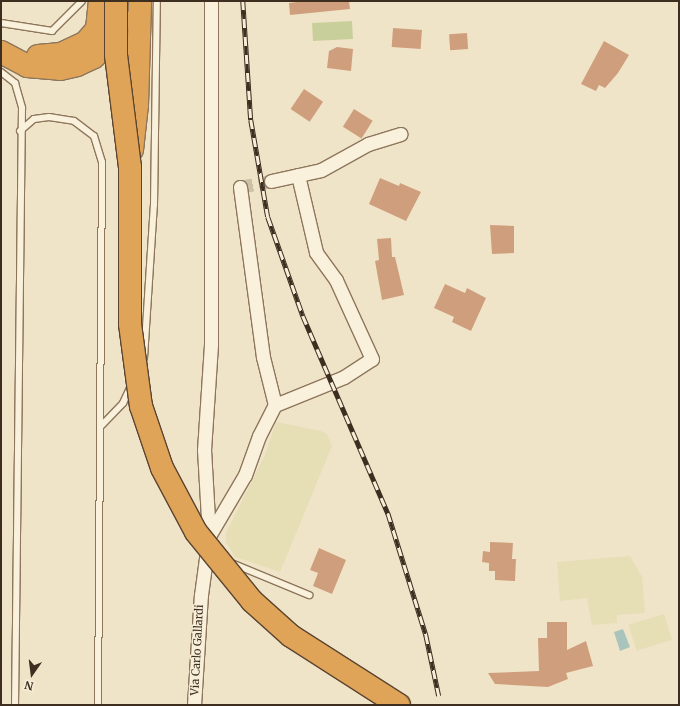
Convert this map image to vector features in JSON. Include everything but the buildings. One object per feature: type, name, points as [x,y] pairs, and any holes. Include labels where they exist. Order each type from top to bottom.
[{"type":"highway","points":[[3,30],[36,56],[60,54],[86,43],[97,29],[100,1]]},
{"type":"highway","points":[[116,1],[116,55],[130,167]]},
{"type":"highway","points":[[1,52],[28,66],[60,69],[77,65],[94,57],[107,44],[121,21],[124,1]]},
{"type":"highway","points":[[140,1],[137,105],[130,167],[128,276],[134,360],[141,406],[150,436],[186,516],[227,573],[252,601],[291,636],[399,705]]},
{"type":"street","points":[[209,536],[204,450],[211,344],[211,1]]},
{"type":"street","points":[[271,181],[321,170],[368,144],[400,134]]},
{"type":"street","points":[[209,536],[245,476],[259,436],[275,405],[344,377],[372,359],[336,280],[316,252],[298,175]]},
{"type":"street","points":[[240,187],[263,357],[275,405]]},
{"type":"street","name":"Via Carlo Gallardi","points":[[194,705],[201,594],[209,536]]},
{"type":"lane","points":[[1,20],[3,30],[52,31],[82,1]]},
{"type":"lane","points":[[101,426],[123,402],[144,362],[154,205],[157,1]]},
{"type":"lane","points":[[1,72],[15,83],[20,96],[15,705]]},
{"type":"lane","points":[[20,130],[34,120],[49,116],[74,121],[94,136],[102,162],[98,705]]},
{"type":"lane","points":[[207,554],[309,595]]},
{"type":"shaded area","points":[[276,422],[321,431],[327,434],[332,446],[280,572],[235,557],[226,542],[226,533],[265,455]]},
{"type":"shaded area","points":[[630,556],[642,577],[645,613],[617,615],[617,623],[592,625],[587,598],[560,601],[557,562]]},
{"type":"shaded area","points":[[664,614],[672,640],[637,651],[629,625]]},
{"type":"green space","points":[[352,21],[353,39],[313,41],[312,23]]},
{"type":"water","points":[[623,629],[630,647],[620,651],[614,632]]},
{"type":"tunnel","points":[[240,187],[271,181]]},
{"type":"railway","points":[[243,1],[251,120],[268,217],[303,316],[388,513],[426,635],[439,696]]}]
